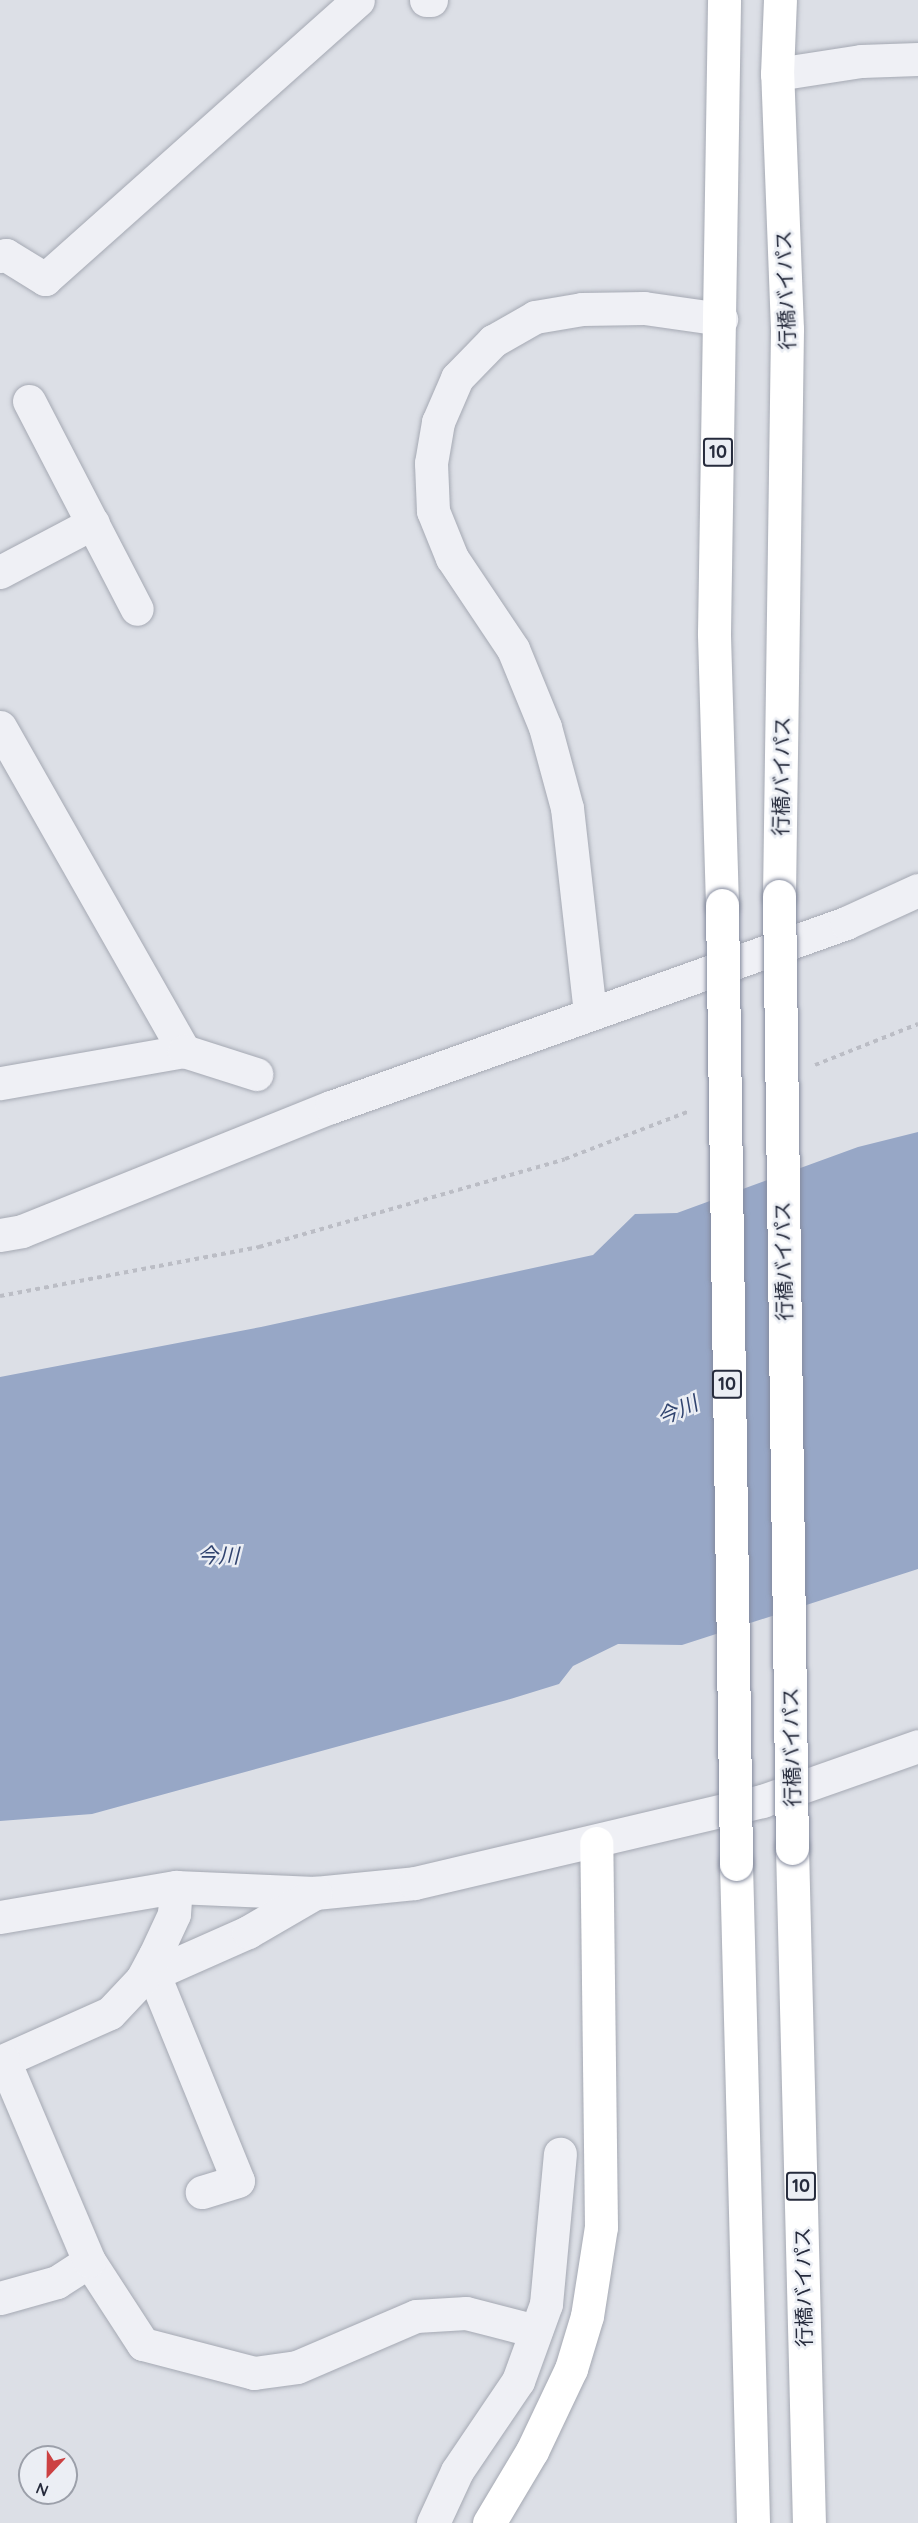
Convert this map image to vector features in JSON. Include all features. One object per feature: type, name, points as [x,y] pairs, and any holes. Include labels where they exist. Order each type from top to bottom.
[{"type":"highway","name":"10","points":[[724,0],[721,320],[714,633],[722,905],[736,1864],[753,2523]]},
{"type":"highway","name":"行橋バイパス","points":[[780,0],[777,74],[787,329],[779,896],[792,1848],[809,2523]]},
{"type":"highway","points":[[489,2523],[532,2451],[571,2369],[587,2316],[601,2227],[596,1843]]},
{"type":"street","points":[[0,256],[6,255],[45,279],[358,0]]},
{"type":"street","points":[[426,0],[431,0]]},
{"type":"street","points":[[777,74],[861,61],[918,59]]},
{"type":"street","points":[[590,1013],[567,808],[545,727],[513,649],[452,558],[433,511],[431,464],[438,422],[457,378],[493,341],[535,317],[582,309],[644,308],[721,320]]},
{"type":"street","points":[[29,401],[137,609]]},
{"type":"street","points":[[0,572],[93,523]]},
{"type":"street","points":[[0,727],[184,1051]]},
{"type":"street","points":[[0,1235],[22,1231],[331,1107],[846,923],[918,890]]},
{"type":"street","points":[[0,1083],[184,1051],[256,1074]]},
{"type":"street","points":[[0,1917],[176,1887],[315,1893],[415,1882],[596,1843],[762,1801],[918,1746]]},
{"type":"street","points":[[176,1887],[174,1914],[148,1977],[238,2181],[202,2192]]},
{"type":"street","points":[[315,1893],[248,1932],[148,1977],[111,2013],[2,2061],[90,2261],[143,2344],[254,2373],[297,2367],[416,2316],[466,2313],[536,2331]]},
{"type":"street","points":[[433,2523],[456,2471],[518,2381],[546,2304],[560,2154]]},
{"type":"street","points":[[0,2298],[57,2282],[90,2261]]},
{"type":"path","points":[[808,1067],[918,1024]]},
{"type":"path","points":[[0,1296],[259,1247],[565,1159],[697,1109]]},
{"type":"water","name":"今川","points":[[918,1132],[918,1569],[682,1645],[618,1644],[573,1666],[559,1684],[92,1814],[0,1821],[0,1377],[261,1327],[593,1255],[635,1214],[677,1213],[858,1147]]}]
